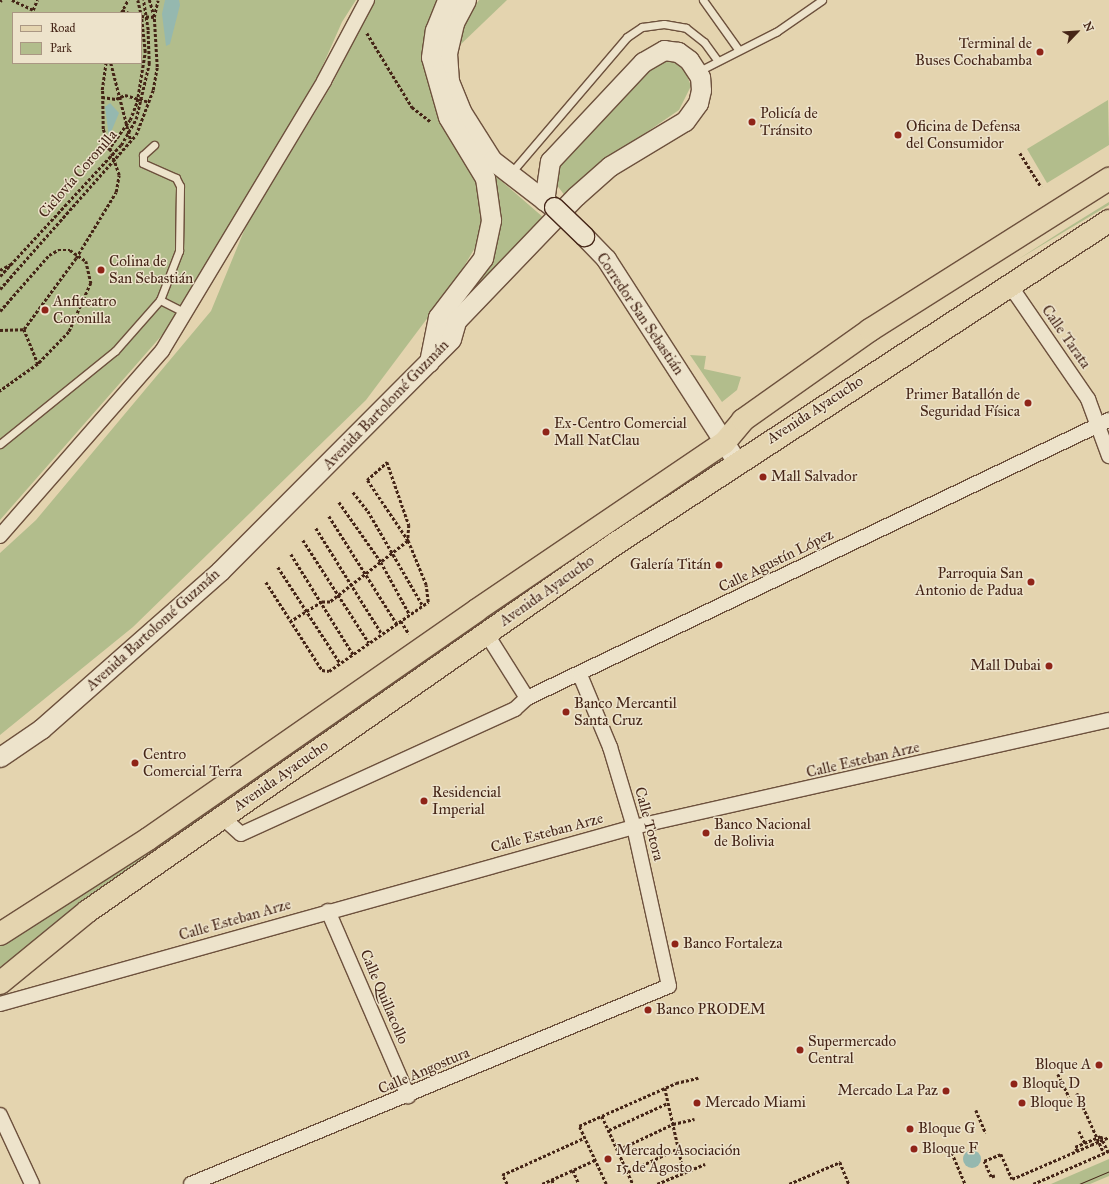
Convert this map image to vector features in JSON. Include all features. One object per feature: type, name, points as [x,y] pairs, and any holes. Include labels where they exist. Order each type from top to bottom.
[{"type":"main road","name":"Avenida Ayacucho","points":[[0,934],[148,839],[477,610],[724,444],[743,420],[870,330],[1109,178]]},
{"type":"main road","name":"Avenida Ayacucho","points":[[0,983],[88,911],[486,633],[736,461],[1109,221]]},
{"type":"street","points":[[0,536],[162,351],[187,314],[324,81],[357,16],[367,0]]},
{"type":"street","points":[[429,362],[438,317],[483,258],[491,220],[485,178],[448,117],[431,57],[435,30],[448,0]]},
{"type":"street","name":"Corredor San Sebastián","points":[[466,0],[454,23],[447,53],[449,81],[473,134],[492,160],[549,204],[584,236],[610,265],[736,461]]},
{"type":"street","points":[[549,204],[550,161],[651,54],[664,50],[678,52],[697,72]]},
{"type":"street","name":"Avenida Bartolomé Guzmán","points":[[0,757],[42,729],[220,571],[451,339],[456,321],[576,196],[610,166],[685,121],[700,97],[697,72]]},
{"type":"street","name":"Calle Tarata","points":[[1009,284],[1104,422],[1109,456]]},
{"type":"street","name":"Calle Agustín López","points":[[222,817],[242,834],[515,709],[527,698],[580,675],[1104,422]]},
{"type":"street","points":[[486,633],[527,698]]},
{"type":"street","name":"Calle Totora","points":[[580,675],[610,747],[634,827],[669,986]]},
{"type":"street","name":"Calle Esteban Arze","points":[[0,1004],[328,911],[634,827],[1109,720]]},
{"type":"street","name":"Calle Quillacollo","points":[[328,911],[408,1096]]},
{"type":"street","name":"Calle Angostura","points":[[191,1184],[408,1096],[669,986]]},
{"type":"street","points":[[0,1115],[32,1184]]},
{"type":"lane","points":[[703,0],[738,49]]},
{"type":"lane","points":[[697,72],[738,49],[776,32],[822,0]]},
{"type":"lane","points":[[509,174],[627,37],[642,27],[664,24],[686,28],[704,42],[717,60]]},
{"type":"lane","points":[[0,444],[115,351],[160,300],[179,251],[180,186],[176,178],[143,163],[142,155],[154,145]]},
{"type":"lane","points":[[160,300],[187,314]]},
{"type":"path","points":[[12,0],[33,10],[37,0]]},
{"type":"path","points":[[121,12],[128,0]]},
{"type":"path","points":[[138,0],[140,12]]},
{"type":"path","name":"Ciclovía Coronilla","points":[[0,276],[15,262],[110,156],[130,129],[142,100],[149,64],[146,16],[143,0]]},
{"type":"path","points":[[0,289],[131,141],[149,102],[157,67],[154,17],[149,0]]},
{"type":"path","points":[[154,17],[158,0]]},
{"type":"path","points":[[142,15],[154,17]]},
{"type":"path","points":[[357,16],[412,106],[435,129]]},
{"type":"path","points":[[108,150],[129,123],[138,98],[145,52],[142,24]]},
{"type":"path","points":[[24,329],[79,254],[116,192],[119,175],[108,150],[102,97],[106,64]]},
{"type":"path","points":[[111,64],[120,98],[129,123],[131,141]]},
{"type":"path","points":[[102,97],[138,98],[149,102]]},
{"type":"path","points":[[1020,153],[1041,187]]},
{"type":"path","points":[[0,311],[49,255],[58,250],[79,254],[91,272],[87,295],[69,332],[38,364],[0,391]]},
{"type":"path","points":[[0,270],[15,262]]},
{"type":"path","points":[[0,330],[24,329]]},
{"type":"path","points":[[24,329],[38,364]]},
{"type":"path","points":[[266,582],[322,670],[329,671],[428,602],[426,585],[408,541],[367,480],[387,462],[409,525],[408,541]]},
{"type":"path","points":[[353,492],[393,552],[423,606]]},
{"type":"path","points":[[339,502],[381,562],[410,615]]},
{"type":"path","points":[[329,516],[397,624]]},
{"type":"path","points":[[316,528],[382,634]]},
{"type":"path","points":[[303,540],[369,643]]},
{"type":"path","points":[[292,621],[322,602],[338,595],[408,541]]},
{"type":"path","points":[[291,554],[353,654]]},
{"type":"path","points":[[278,567],[340,663]]},
{"type":"path","points":[[1058,1074],[1069,1097]]},
{"type":"path","points":[[606,1184],[579,1126],[665,1088],[698,1078]]},
{"type":"path","points":[[665,1088],[684,1173]]},
{"type":"path","points":[[1077,1093],[1104,1154]]},
{"type":"path","points":[[609,1130],[668,1103]]},
{"type":"path","points":[[976,1110],[986,1133]]},
{"type":"path","points":[[602,1116],[633,1184]]},
{"type":"path","points":[[618,1150],[673,1124],[694,1119]]},
{"type":"path","points":[[1079,1131],[1085,1143]]},
{"type":"path","points":[[1033,1184],[1108,1152],[1101,1136],[1075,1147],[1077,1152]]},
{"type":"path","points":[[995,1176],[991,1177],[984,1161],[1001,1154],[1012,1179],[1109,1137]]},
{"type":"path","points":[[506,1184],[502,1175],[584,1138]]},
{"type":"path","points":[[628,1172],[679,1148]]},
{"type":"path","points":[[950,1148],[965,1184]]},
{"type":"path","points":[[542,1184],[595,1160]]},
{"type":"path","points":[[789,1184],[840,1162],[849,1184]]},
{"type":"path","points":[[657,1184],[705,1164]]},
{"type":"path","points":[[573,1170],[579,1184]]},
{"type":"path","points":[[552,1180],[554,1184]]},
{"type":"green space","name":"Colina de San Sebastián","points":[[0,0],[356,0],[342,22],[319,74],[170,326],[0,520]]},
{"type":"green space","points":[[375,0],[441,0],[483,218],[476,246],[456,280],[366,400],[133,627],[0,735],[0,553],[36,520],[211,311],[246,226],[331,86]]},
{"type":"green space","points":[[479,0],[507,0],[459,46],[465,20]]},
{"type":"green space","points":[[669,60],[684,68],[691,86],[679,110],[609,158],[565,196],[554,181],[556,167],[647,68]]},
{"type":"green space","points":[[1108,100],[1109,145],[1047,183],[1027,149]]},
{"type":"green space","points":[[491,172],[544,218],[450,312],[490,261]]},
{"type":"green space","points":[[1109,202],[1109,205],[1017,260],[1067,228]]},
{"type":"green space","points":[[690,355],[706,356],[704,369],[741,377],[737,390],[722,402]]},
{"type":"green space","points":[[311,739],[93,895],[0,967],[0,946],[90,890]]},
{"type":"green space","points":[[1109,1159],[1109,1176],[1090,1184],[1051,1184]]},
{"type":"water","points":[[165,0],[179,0],[180,5],[170,44],[166,46],[162,14]]},
{"type":"water","points":[[110,103],[119,113],[109,137],[105,107]]},
{"type":"water","points":[[972,1150],[978,1153],[981,1159],[978,1165],[972,1168],[966,1165],[963,1159],[966,1153]]},
{"type":"tram line","points":[[1079,1184],[1109,1171]]},
{"type":"place","name":"Terminal de Buses Cochabamba","points":[[1040,52]]},
{"type":"place","name":"Policía de Tránsito","points":[[752,122]]},
{"type":"place","name":"Oficina de Defensa del Consumidor","points":[[898,135]]},
{"type":"place","name":"Colina de San Sebastián","points":[[101,270]]},
{"type":"place","name":"Anfiteatro Coronilla","points":[[45,310]]},
{"type":"place","name":"Primer Batallón de Seguridad Física","points":[[1028,403]]},
{"type":"place","name":"Ex-Centro Comercial Mall NatClau","points":[[546,432]]},
{"type":"place","name":"Mall Salvador","points":[[763,477]]},
{"type":"place","name":"Galería Titán","points":[[719,565]]},
{"type":"place","name":"Parroquia San Antonio de Padua","points":[[1031,582]]},
{"type":"place","name":"Mall Dubai","points":[[1049,666]]},
{"type":"place","name":"Banco Mercantil Santa Cruz","points":[[566,712]]},
{"type":"place","name":"Centro Comercial Terra","points":[[135,763]]},
{"type":"place","name":"Residencial Imperial","points":[[424,801]]},
{"type":"place","name":"Banco Nacional de Bolivia","points":[[706,833]]},
{"type":"place","name":"Banco Fortaleza","points":[[675,944]]},
{"type":"place","name":"Banco PRODEM","points":[[648,1010]]},
{"type":"place","name":"Supermercado Central","points":[[800,1050]]},
{"type":"place","name":"Bloque A","points":[[1099,1065]]},
{"type":"place","name":"Bloque D","points":[[1014,1084]]},
{"type":"place","name":"Mercado La Paz","points":[[946,1091]]},
{"type":"place","name":"Mercado Miami","points":[[697,1103]]},
{"type":"place","name":"Bloque B","points":[[1022,1103]]},
{"type":"place","name":"Bloque G","points":[[910,1129]]},
{"type":"place","name":"Bloque F","points":[[914,1149]]},
{"type":"place","name":"Mercado Asociación 15 de Agosto","points":[[608,1159]]}]
